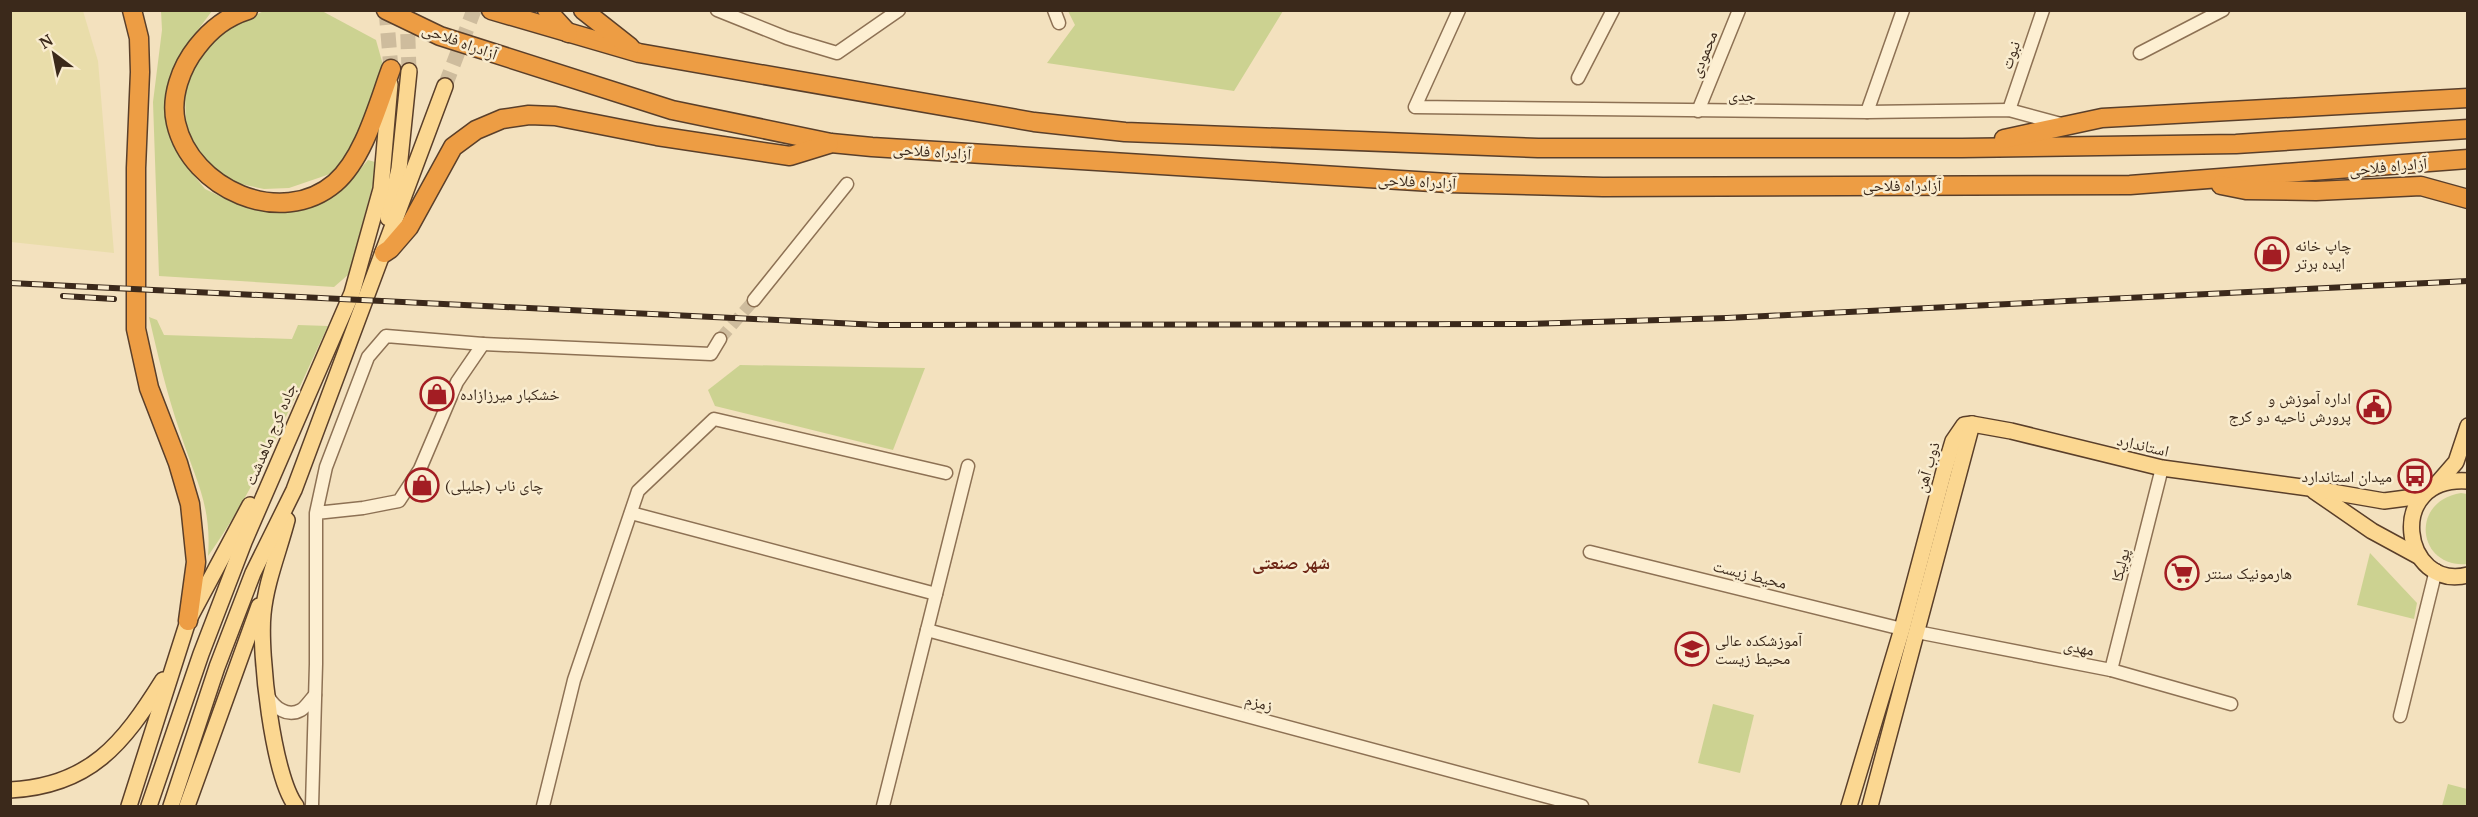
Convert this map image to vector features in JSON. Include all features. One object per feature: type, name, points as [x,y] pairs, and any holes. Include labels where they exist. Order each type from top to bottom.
[{"type":"highway","points":[[132,10],[139,38],[140,72],[136,168],[136,329],[148,388],[178,463],[190,504],[196,562],[188,621]]},
{"type":"highway","points":[[248,10],[225,19],[209,32],[187,59],[176,91],[176,123],[188,151],[209,177],[234,193],[260,202],[286,203],[309,199],[335,183],[353,161],[400,70]]},
{"type":"highway","name":"آزادراه فلاحی","points":[[386,10],[440,36],[672,110],[831,143],[1448,183],[1603,187],[2130,185],[2468,159]]},
{"type":"highway","name":"آزادراه فلاحی","points":[[491,10],[570,35],[639,53],[1034,122],[1125,132],[1538,148],[1962,148],[2236,144],[2468,129]]},
{"type":"highway","points":[[546,10],[570,35]]},
{"type":"highway","points":[[583,10],[639,53]]},
{"type":"highway","points":[[1962,148],[2102,118],[2468,98]]},
{"type":"highway","points":[[384,253],[409,227],[453,147],[476,130],[502,119],[529,115],[555,116],[657,136],[790,156],[831,143]]},
{"type":"highway","points":[[2202,181],[2246,190],[2316,192],[2421,186],[2468,199]]},
{"type":"main road","points":[[384,253],[381,246],[399,169],[400,70]]},
{"type":"main road","name":"جاده کرج ماهدشت","points":[[149,807],[224,593],[290,432],[352,293],[381,189],[400,70]]},
{"type":"main road","points":[[171,807],[217,667],[254,573],[294,490],[445,86]]},
{"type":"main road","name":"استاندارد","points":[[1972,424],[2011,431],[2162,468],[2309,488],[2384,501],[2422,496]]},
{"type":"main road","name":"ذوب آهن","points":[[1849,807],[1910,630],[1972,424]]},
{"type":"main road","points":[[2468,426],[2456,462],[2436,485],[2422,496],[2413,510],[2410,526],[2412,543],[2420,558],[2446,575],[2468,574]]},
{"type":"main road","points":[[129,807],[188,621],[290,432]]},
{"type":"main road","points":[[2436,485],[2451,480],[2468,481]]},
{"type":"main road","name":"استاندارد","points":[[2309,488],[2372,531],[2420,558]]},
{"type":"main road","points":[[294,490],[270,577],[263,613],[262,658],[277,751],[287,789],[296,807]]},
{"type":"main road","points":[[187,807],[244,643],[270,577]]},
{"type":"main road","name":"ذوب آهن","points":[[1870,807],[1910,630]]},
{"type":"main road","points":[[10,790],[65,781],[99,762],[123,738],[176,660]]},
{"type":"street","points":[[717,10],[787,38],[837,53],[897,12]]},
{"type":"street","points":[[881,10],[897,12]]},
{"type":"street","name":"جدی","points":[[1460,10],[1415,107],[1867,112],[2008,110],[2067,126]]},
{"type":"street","points":[[1578,78],[1613,10]]},
{"type":"street","name":"محمودی","points":[[1698,111],[1739,10]]},
{"type":"street","points":[[1867,112],[1903,10]]},
{"type":"street","name":"نبوت","points":[[2008,110],[2043,10]]},
{"type":"street","points":[[2140,53],[2223,10]]},
{"type":"street","points":[[754,300],[847,184]]},
{"type":"street","points":[[312,807],[316,513],[326,467],[368,357],[386,336],[483,344],[711,354],[720,339]]},
{"type":"street","points":[[316,513],[399,501],[420,470],[457,382],[483,344]]},
{"type":"street","points":[[543,807],[574,680],[638,490],[714,419],[946,473]]},
{"type":"street","points":[[883,807],[968,466]]},
{"type":"street","name":"پولیکا","points":[[2111,670],[2162,468]]},
{"type":"street","points":[[630,513],[936,594]]},
{"type":"street","name":"محیط زیست","points":[[1590,552],[1910,630]]},
{"type":"street","points":[[2400,716],[2436,570]]},
{"type":"street","name":"زمزم","points":[[927,630],[1546,802],[1582,807]]},
{"type":"street","name":"مهدی","points":[[1910,630],[2111,670],[2231,704]]},
{"type":"street","points":[[267,694],[274,707],[287,712],[300,710],[315,695]]},
{"type":"shaded area","points":[[11,10],[83,11],[98,61],[114,253],[11,242]]},
{"type":"green space","points":[[161,11],[212,11],[180,54],[171,85],[169,113],[171,140],[191,172],[205,189],[230,201],[259,208],[318,202],[351,180],[368,160],[375,162],[374,180],[349,274],[334,287],[159,276],[153,102],[162,30]]},
{"type":"green space","points":[[264,11],[322,11],[376,40],[383,65],[366,119],[346,163],[330,174],[289,188],[264,189],[231,182],[195,150],[186,127],[185,94],[196,59],[216,33]]},
{"type":"green space","points":[[1068,11],[1283,11],[1234,91],[1047,63],[1075,25]]},
{"type":"green space","points":[[149,317],[157,320],[164,335],[292,339],[298,325],[328,326],[243,502],[208,556],[209,538],[205,507],[171,403]]},
{"type":"green space","points":[[740,365],[925,368],[893,450],[715,406],[708,390]]},
{"type":"green space","points":[[2461,493],[2467,494],[2468,564],[2451,563],[2438,556],[2430,546],[2426,533],[2427,520],[2433,508],[2444,499]]},
{"type":"green space","points":[[2370,553],[2417,603],[2414,619],[2357,605]]},
{"type":"green space","points":[[1713,704],[1754,715],[1740,773],[1698,763]]},
{"type":"green space","points":[[2448,784],[2467,789],[2467,806],[2442,806]]},
{"type":"tunnel","points":[[386,10],[391,69]]},
{"type":"tunnel","points":[[445,86],[474,10]]},
{"type":"tunnel","points":[[407,11],[409,71]]},
{"type":"tunnel","points":[[720,339],[754,300]]},
{"type":"railway","points":[[10,283],[879,325],[1527,324],[1727,318],[2468,281]]},
{"type":"railway","points":[[63,296],[114,299]]},
{"type":"place","name":"چاپ خانه ایده برتر","points":[[2272,254]]},
{"type":"place","name":"خشکبار میرزازاده","points":[[437,394]]},
{"type":"place","name":"اداره آموزش و پرورش ناحیه دو کرج","points":[[2374,407]]},
{"type":"place","name":"میدان استاندارد","points":[[2415,476]]},
{"type":"place","name":"چای ناب (جلیلی)","points":[[422,485]]},
{"type":"place","name":"هارمونیک سنتر","points":[[2182,573]]},
{"type":"place","name":"آموزشکده عالی محیط زیست","points":[[1692,649]]},
{"type":"district","name":"شهر صنعتی","points":[[1291,562]]}]
